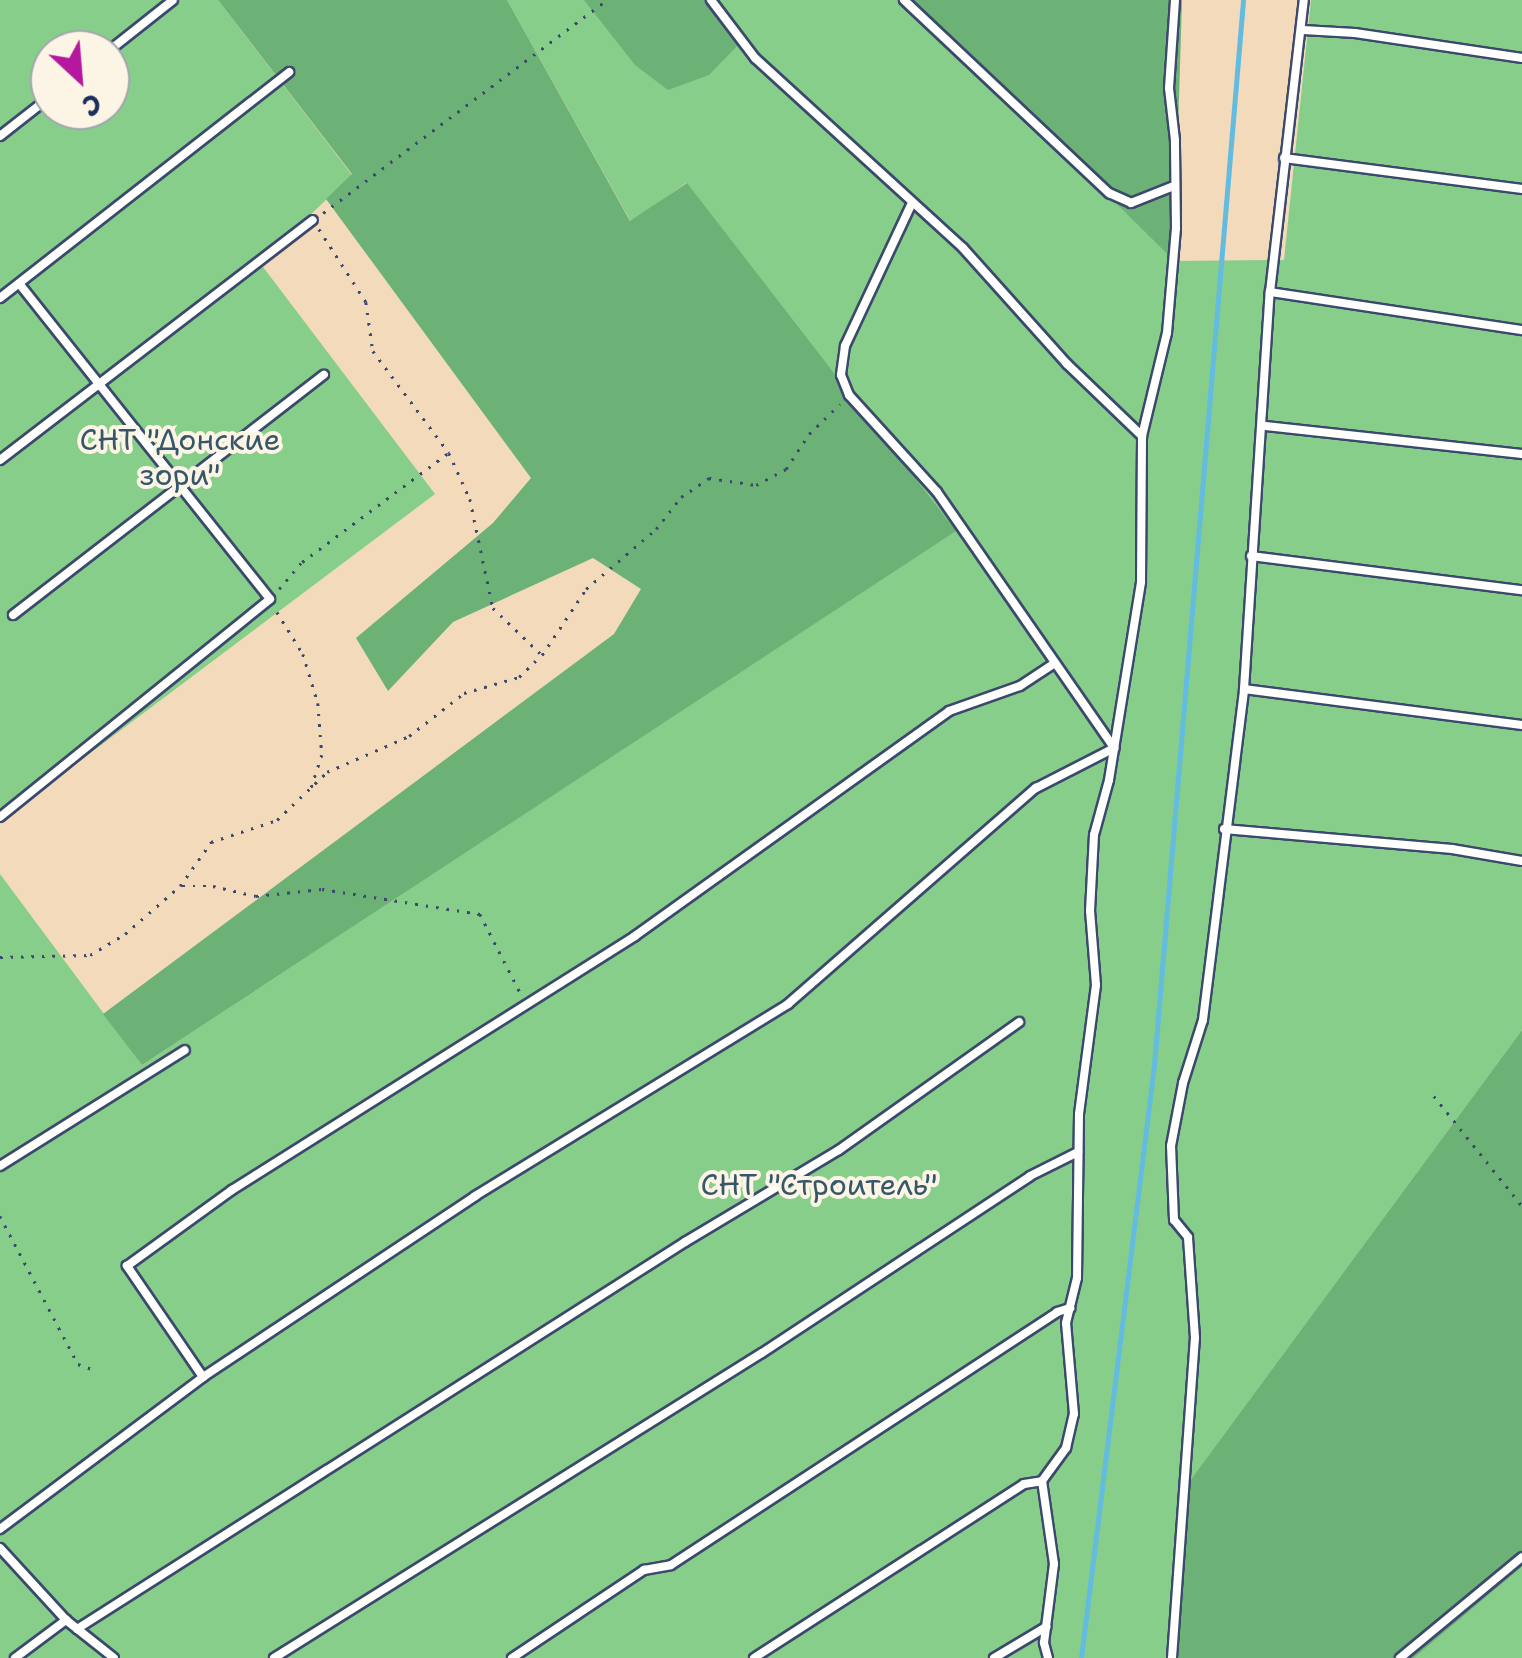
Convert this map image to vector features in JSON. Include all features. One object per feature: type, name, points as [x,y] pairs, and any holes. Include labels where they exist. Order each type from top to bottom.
[{"type":"lane","points":[[130,34],[174,0]]},
{"type":"lane","points":[[710,0],[755,58],[911,205],[964,248],[1067,364],[1142,436]]},
{"type":"lane","points":[[904,0],[1109,193],[1131,203],[1174,186]]},
{"type":"lane","points":[[1048,1658],[1047,1626],[1054,1564],[1042,1481],[1066,1448],[1074,1414],[1066,1323],[1077,1278],[1078,1152],[1096,985],[1090,911],[1094,835],[1114,748],[1141,582],[1142,436],[1167,333],[1176,228],[1175,140],[1169,88],[1174,0]]},
{"type":"lane","points":[[1172,1658],[1194,1338],[1188,1236],[1174,1220],[1171,1146],[1183,1083],[1203,1020],[1244,689],[1265,426],[1270,292],[1304,0]]},
{"type":"lane","points":[[1303,30],[1355,33],[1522,58]]},
{"type":"lane","points":[[0,298],[290,72]]},
{"type":"lane","points":[[0,136],[30,112]]},
{"type":"lane","points":[[1284,158],[1522,188]]},
{"type":"lane","points":[[911,205],[845,346],[841,375],[849,396],[937,492],[1114,748]]},
{"type":"lane","points":[[0,460],[313,220]]},
{"type":"lane","points":[[0,817],[270,600],[19,284]]},
{"type":"lane","points":[[1270,292],[1522,330]]},
{"type":"lane","points":[[14,615],[324,376]]},
{"type":"lane","points":[[1265,426],[1522,454]]},
{"type":"lane","points":[[1252,556],[1522,590]]},
{"type":"lane","points":[[203,1377],[128,1266],[232,1190],[527,1006],[719,879],[949,711],[1020,686],[1055,663]]},
{"type":"lane","points":[[1244,689],[1522,726]]},
{"type":"lane","points":[[0,1529],[203,1377],[475,1196],[788,1004],[1003,822],[1036,788],[1114,748]]},
{"type":"lane","points":[[1224,828],[1452,848],[1522,861]]},
{"type":"lane","points":[[77,1629],[686,1242],[839,1150],[1019,1022]]},
{"type":"lane","points":[[0,1166],[185,1050]]},
{"type":"lane","points":[[274,1658],[793,1333],[1030,1176],[1078,1152]]},
{"type":"lane","points":[[512,1658],[644,1570],[671,1565],[1057,1312],[1070,1308]]},
{"type":"lane","points":[[754,1658],[1024,1484],[1042,1481]]},
{"type":"lane","points":[[0,1548],[66,1620],[114,1658]]},
{"type":"lane","points":[[1400,1658],[1522,1557]]},
{"type":"lane","points":[[15,1658],[66,1620]]},
{"type":"lane","points":[[994,1658],[1047,1626]]},
{"type":"path","points":[[542,655],[494,608],[470,499],[448,453],[373,350],[366,302],[313,220],[608,0]]},
{"type":"path","points":[[0,957],[90,955],[125,934],[180,886],[210,842],[278,820],[310,794],[327,772],[409,736],[464,693],[520,676],[542,655],[586,589],[656,529],[681,497],[709,478],[756,485],[786,469],[810,434],[849,396]]},
{"type":"path","points":[[310,794],[322,754],[318,703],[303,654],[270,600],[302,562],[448,453]]},
{"type":"path","points":[[180,886],[212,886],[256,896],[322,888],[480,914],[527,1006]]},
{"type":"path","points":[[1434,1096],[1522,1206]]},
{"type":"path","points":[[0,1216],[78,1364],[92,1369]]},
{"type":"green space","name":"СНТ \"Донские зори\"","points":[[0,0],[218,0],[352,175],[260,263],[435,494],[0,821]]},
{"type":"green space","points":[[218,0],[507,0],[630,221],[687,183],[956,531],[142,1065],[103,1014],[614,634],[641,589],[593,558],[453,622],[388,691],[356,638],[493,523],[531,478],[326,199],[352,174]]},
{"type":"green space","name":"СНТ \"Строитель\"","points":[[507,0],[911,0],[1174,261],[1284,260],[1311,0],[1522,0],[1522,1030],[1186,1486],[1172,1658],[0,1658],[0,874],[142,1065],[955,531],[686,183],[631,222]]},
{"type":"green space","points":[[584,0],[712,0],[739,44],[709,75],[668,90],[635,65]]},
{"type":"green space","points":[[904,0],[1182,0],[1174,261],[1026,114]]},
{"type":"green space","points":[[1522,1030],[1522,1567],[1414,1658],[1172,1658],[1186,1486]]},
{"type":"green space","points":[[1522,1567],[1522,1658],[1414,1658]]},
{"type":"waterway","points":[[1081,1658],[1154,1065],[1243,0]]}]
